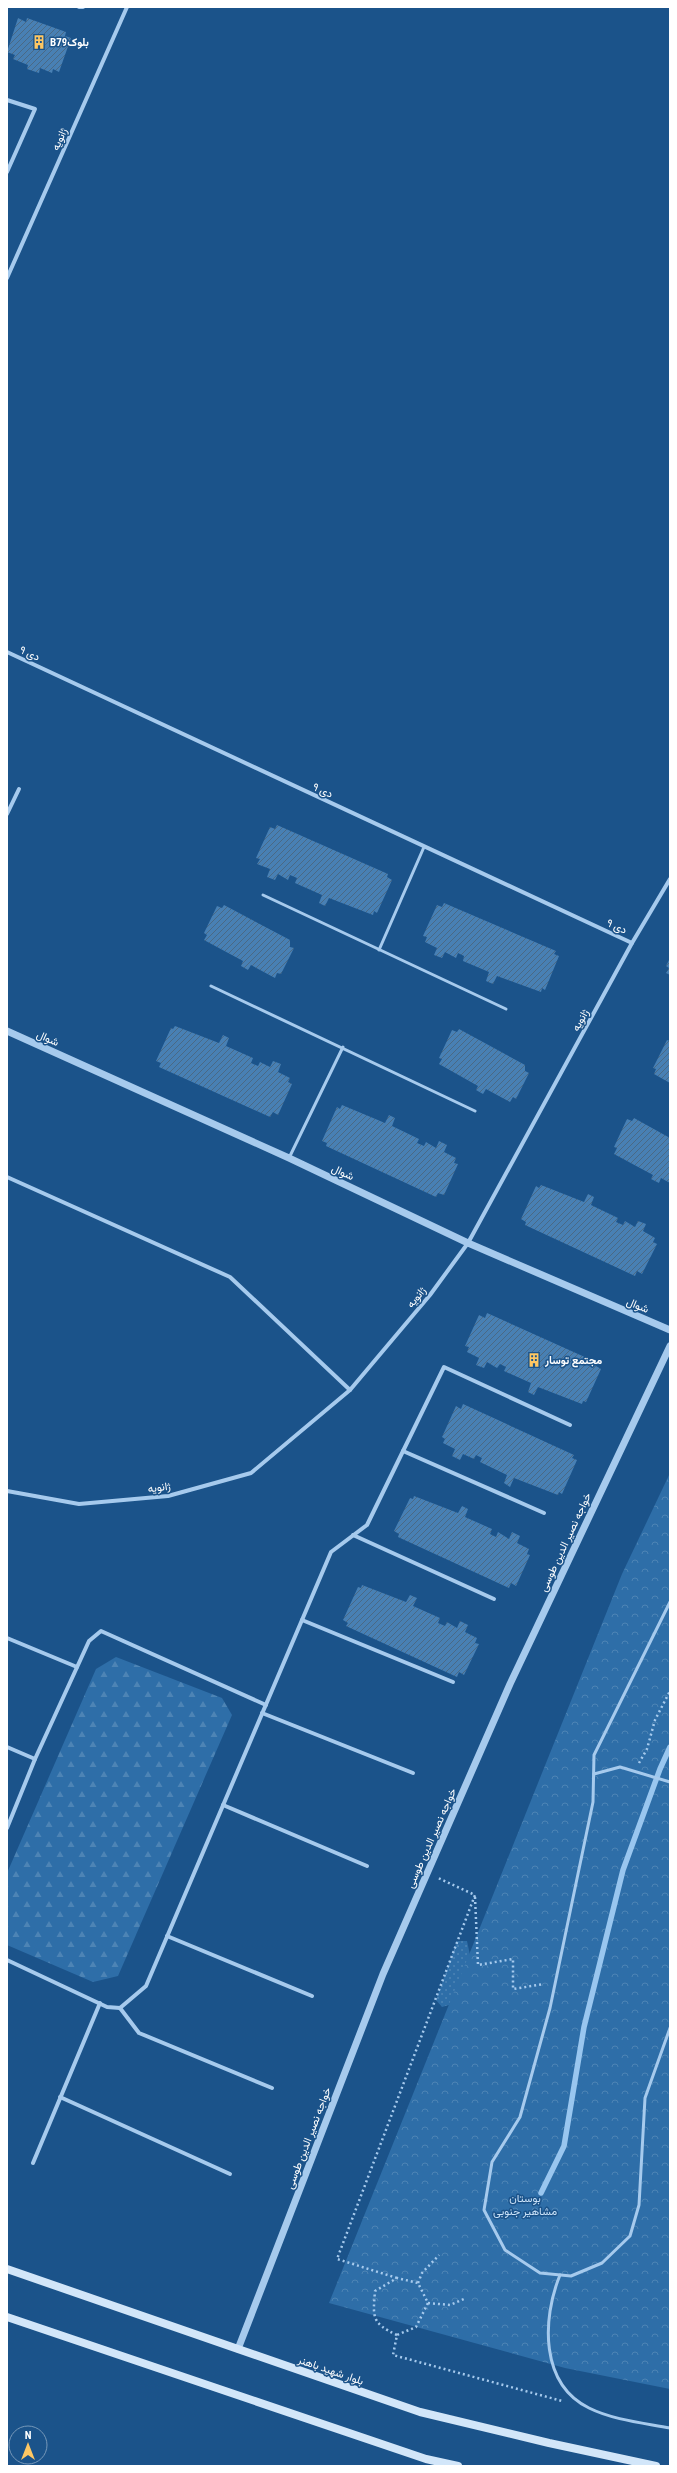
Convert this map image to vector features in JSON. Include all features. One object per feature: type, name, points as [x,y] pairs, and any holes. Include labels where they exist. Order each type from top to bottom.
[{"type":"main road","name":"بلوار شهید باهنر","points":[[7,2269],[420,2412],[549,2444],[656,2466]]},
{"type":"main road","points":[[7,2317],[426,2459],[458,2466]]},
{"type":"street","name":"ژانویه","points":[[7,278],[128,7]]},
{"type":"street","points":[[7,100],[35,109],[7,172]]},
{"type":"street","name":"۹ دی","points":[[7,652],[632,943]]},
{"type":"street","points":[[7,814],[19,789]]},
{"type":"street","name":"ژانویه","points":[[7,1491],[79,1504],[168,1496],[251,1473],[350,1390],[430,1295],[468,1243],[632,943],[670,879]]},
{"type":"street","name":"شوال","points":[[7,1031],[289,1158],[468,1243],[670,1330]]},
{"type":"street","points":[[7,1177],[230,1277],[350,1390]]},
{"type":"street","name":"خواجه نصیر الدین طوسی","points":[[238,2349],[383,1974],[510,1684],[670,1346]]},
{"type":"street","points":[[7,1960],[107,2007],[120,2008],[146,1986],[331,1552],[367,1525],[444,1367],[570,1425]]},
{"type":"street","points":[[404,1451],[544,1512]]},
{"type":"street","points":[[353,1536],[494,1599]]},
{"type":"street","points":[[302,1620],[453,1682]]},
{"type":"street","points":[[7,1828],[35,1759],[89,1641],[101,1631],[266,1705]]},
{"type":"street","points":[[7,1638],[77,1667]]},
{"type":"street","points":[[262,1713],[412,1774]]},
{"type":"street","points":[[7,1747],[35,1759]]},
{"type":"street","points":[[223,1805],[367,1866]]},
{"type":"street","points":[[168,1936],[312,1996]]},
{"type":"street","points":[[33,2163],[100,2003]]},
{"type":"street","points":[[120,2008],[139,2033],[272,2088]]},
{"type":"street","points":[[60,2098],[230,2174]]},
{"type":"lane","points":[[379,950],[424,847]]},
{"type":"lane","points":[[263,896],[506,1009]]},
{"type":"lane","points":[[211,986],[343,1047],[475,1111]]},
{"type":"lane","points":[[289,1158],[343,1047]]},
{"type":"lane","points":[[670,1602],[594,1755],[593,1802],[556,1982],[520,2117],[492,2162],[484,2210],[505,2250],[540,2273],[571,2276],[602,2263],[630,2236],[639,2204],[642,2126],[645,2098],[670,2028]]},
{"type":"lane","points":[[594,1774],[620,1767],[670,1782]]},
{"type":"lane","points":[[560,2275],[553,2293],[548,2319],[548,2347],[555,2371],[567,2393],[590,2408],[631,2420],[670,2428]]},
{"type":"path","points":[[634,1772],[647,1749],[655,1720],[670,1691]]},
{"type":"path","points":[[428,1874],[475,1895]]},
{"type":"path","points":[[475,1895],[478,1965],[513,1959],[513,1990],[556,1982]]},
{"type":"path","points":[[418,2283],[337,2259],[475,1895]]},
{"type":"path","points":[[428,2303],[418,2283],[422,2273],[438,2255]]},
{"type":"path","points":[[397,2278],[375,2291],[373,2315],[380,2327],[397,2335],[416,2327],[428,2303]]},
{"type":"path","points":[[428,2303],[450,2305],[466,2298]]},
{"type":"path","points":[[397,2335],[394,2355],[567,2402]]},
{"type":"green space","name":"بوستان مشاهیر جنوبی","points":[[670,1473],[670,2389],[565,2368],[329,2303],[622,1574]]},
{"type":"green space","points":[[116,1657],[222,1698],[232,1715],[118,1976],[93,1982],[7,1945],[7,1873],[96,1669]]},
{"type":"green space","points":[[457,1941],[467,1941],[471,1960],[449,2005],[442,2007],[436,2000]]},
{"type":"building","name":"B79بلوک","points":[[18,18],[26,22],[27,18],[66,32],[65,36],[71,38],[59,72],[53,69],[52,73],[40,68],[39,73],[27,69],[28,65],[13,59],[15,55],[7,52]]},
{"type":"building","points":[[277,825],[388,874],[387,877],[392,880],[377,913],[374,911],[373,915],[329,898],[325,906],[319,903],[322,895],[295,883],[297,878],[290,875],[288,880],[278,874],[275,880],[267,877],[270,869],[257,864],[260,859],[256,858],[270,827],[275,829]]},
{"type":"building","points":[[444,903],[556,951],[554,954],[559,956],[545,990],[542,988],[541,992],[497,976],[493,984],[486,981],[489,972],[463,961],[464,956],[458,953],[456,958],[445,952],[442,958],[434,955],[437,948],[425,942],[427,937],[423,936],[437,905],[442,907]]},
{"type":"building","points":[[224,905],[290,940],[290,947],[294,948],[281,974],[277,973],[275,978],[251,965],[248,970],[241,966],[243,961],[204,940],[207,935],[204,933],[217,906],[222,908]]},
{"type":"building","points":[[670,958],[670,975],[666,973],[669,968],[666,966]]},
{"type":"building","points":[[175,1026],[219,1043],[223,1035],[229,1038],[226,1046],[253,1058],[251,1063],[258,1066],[260,1062],[270,1067],[273,1061],[281,1064],[278,1072],[290,1078],[288,1082],[292,1084],[278,1115],[273,1112],[270,1117],[159,1067],[161,1063],[156,1061],[171,1028],[173,1029]]},
{"type":"building","points":[[459,1029],[525,1065],[525,1071],[529,1073],[516,1099],[513,1097],[510,1102],[486,1089],[483,1094],[476,1090],[478,1086],[439,1064],[442,1059],[439,1058],[452,1030],[457,1032]]},
{"type":"building","points":[[667,1040],[670,1041],[670,1083],[654,1074],[656,1069],[653,1068]]},
{"type":"building","points":[[342,1105],[385,1123],[389,1115],[395,1118],[392,1126],[419,1139],[417,1143],[424,1146],[426,1142],[436,1148],[439,1141],[447,1145],[444,1152],[456,1158],[454,1163],[458,1164],[444,1195],[438,1193],[436,1197],[326,1146],[327,1143],[322,1141],[337,1107],[340,1109]]},
{"type":"building","points":[[634,1118],[670,1138],[670,1183],[661,1178],[659,1183],[651,1179],[653,1175],[614,1154],[617,1148],[614,1147],[627,1119],[632,1121]]},
{"type":"building","points":[[541,1185],[584,1202],[588,1194],[594,1197],[591,1205],[618,1218],[616,1222],[623,1225],[625,1221],[635,1227],[638,1221],[646,1224],[643,1231],[655,1238],[653,1242],[657,1244],[642,1274],[637,1271],[635,1276],[525,1225],[526,1222],[521,1219],[536,1186],[539,1188]]},
{"type":"building","name":"مجتمع توسار","points":[[487,1313],[598,1363],[596,1366],[601,1369],[586,1402],[583,1401],[582,1404],[538,1387],[534,1395],[528,1392],[531,1383],[504,1371],[506,1367],[500,1364],[497,1368],[487,1362],[484,1368],[476,1365],[479,1358],[467,1352],[469,1347],[465,1346],[479,1315],[485,1318]]},
{"type":"building","points":[[463,1404],[574,1455],[572,1458],[577,1460],[562,1494],[559,1492],[558,1495],[514,1478],[510,1487],[504,1483],[507,1475],[480,1462],[482,1458],[476,1455],[474,1459],[463,1454],[460,1460],[452,1456],[455,1449],[443,1443],[445,1439],[442,1437],[456,1406],[461,1409]]},
{"type":"building","points":[[414,1496],[458,1513],[462,1506],[468,1509],[465,1517],[492,1529],[490,1534],[496,1537],[498,1532],[509,1539],[512,1532],[520,1536],[517,1543],[529,1549],[527,1554],[530,1555],[516,1586],[511,1583],[509,1588],[398,1537],[399,1534],[394,1531],[410,1498],[413,1499]]},
{"type":"building","points":[[362,1585],[406,1602],[410,1595],[417,1598],[413,1606],[440,1618],[438,1623],[445,1626],[447,1622],[457,1628],[460,1621],[468,1625],[465,1632],[477,1638],[475,1643],[479,1644],[464,1675],[459,1672],[457,1677],[346,1626],[348,1623],[343,1620],[358,1587],[361,1588]]},
{"type":"waterway","points":[[541,2193],[564,2146],[584,2027],[623,1870],[660,1769],[670,1747]]},
{"type":"place","name":"B79بلوک","points":[[39,42]]},
{"type":"place","name":"مجتمع توسار","points":[[534,1360]]}]
